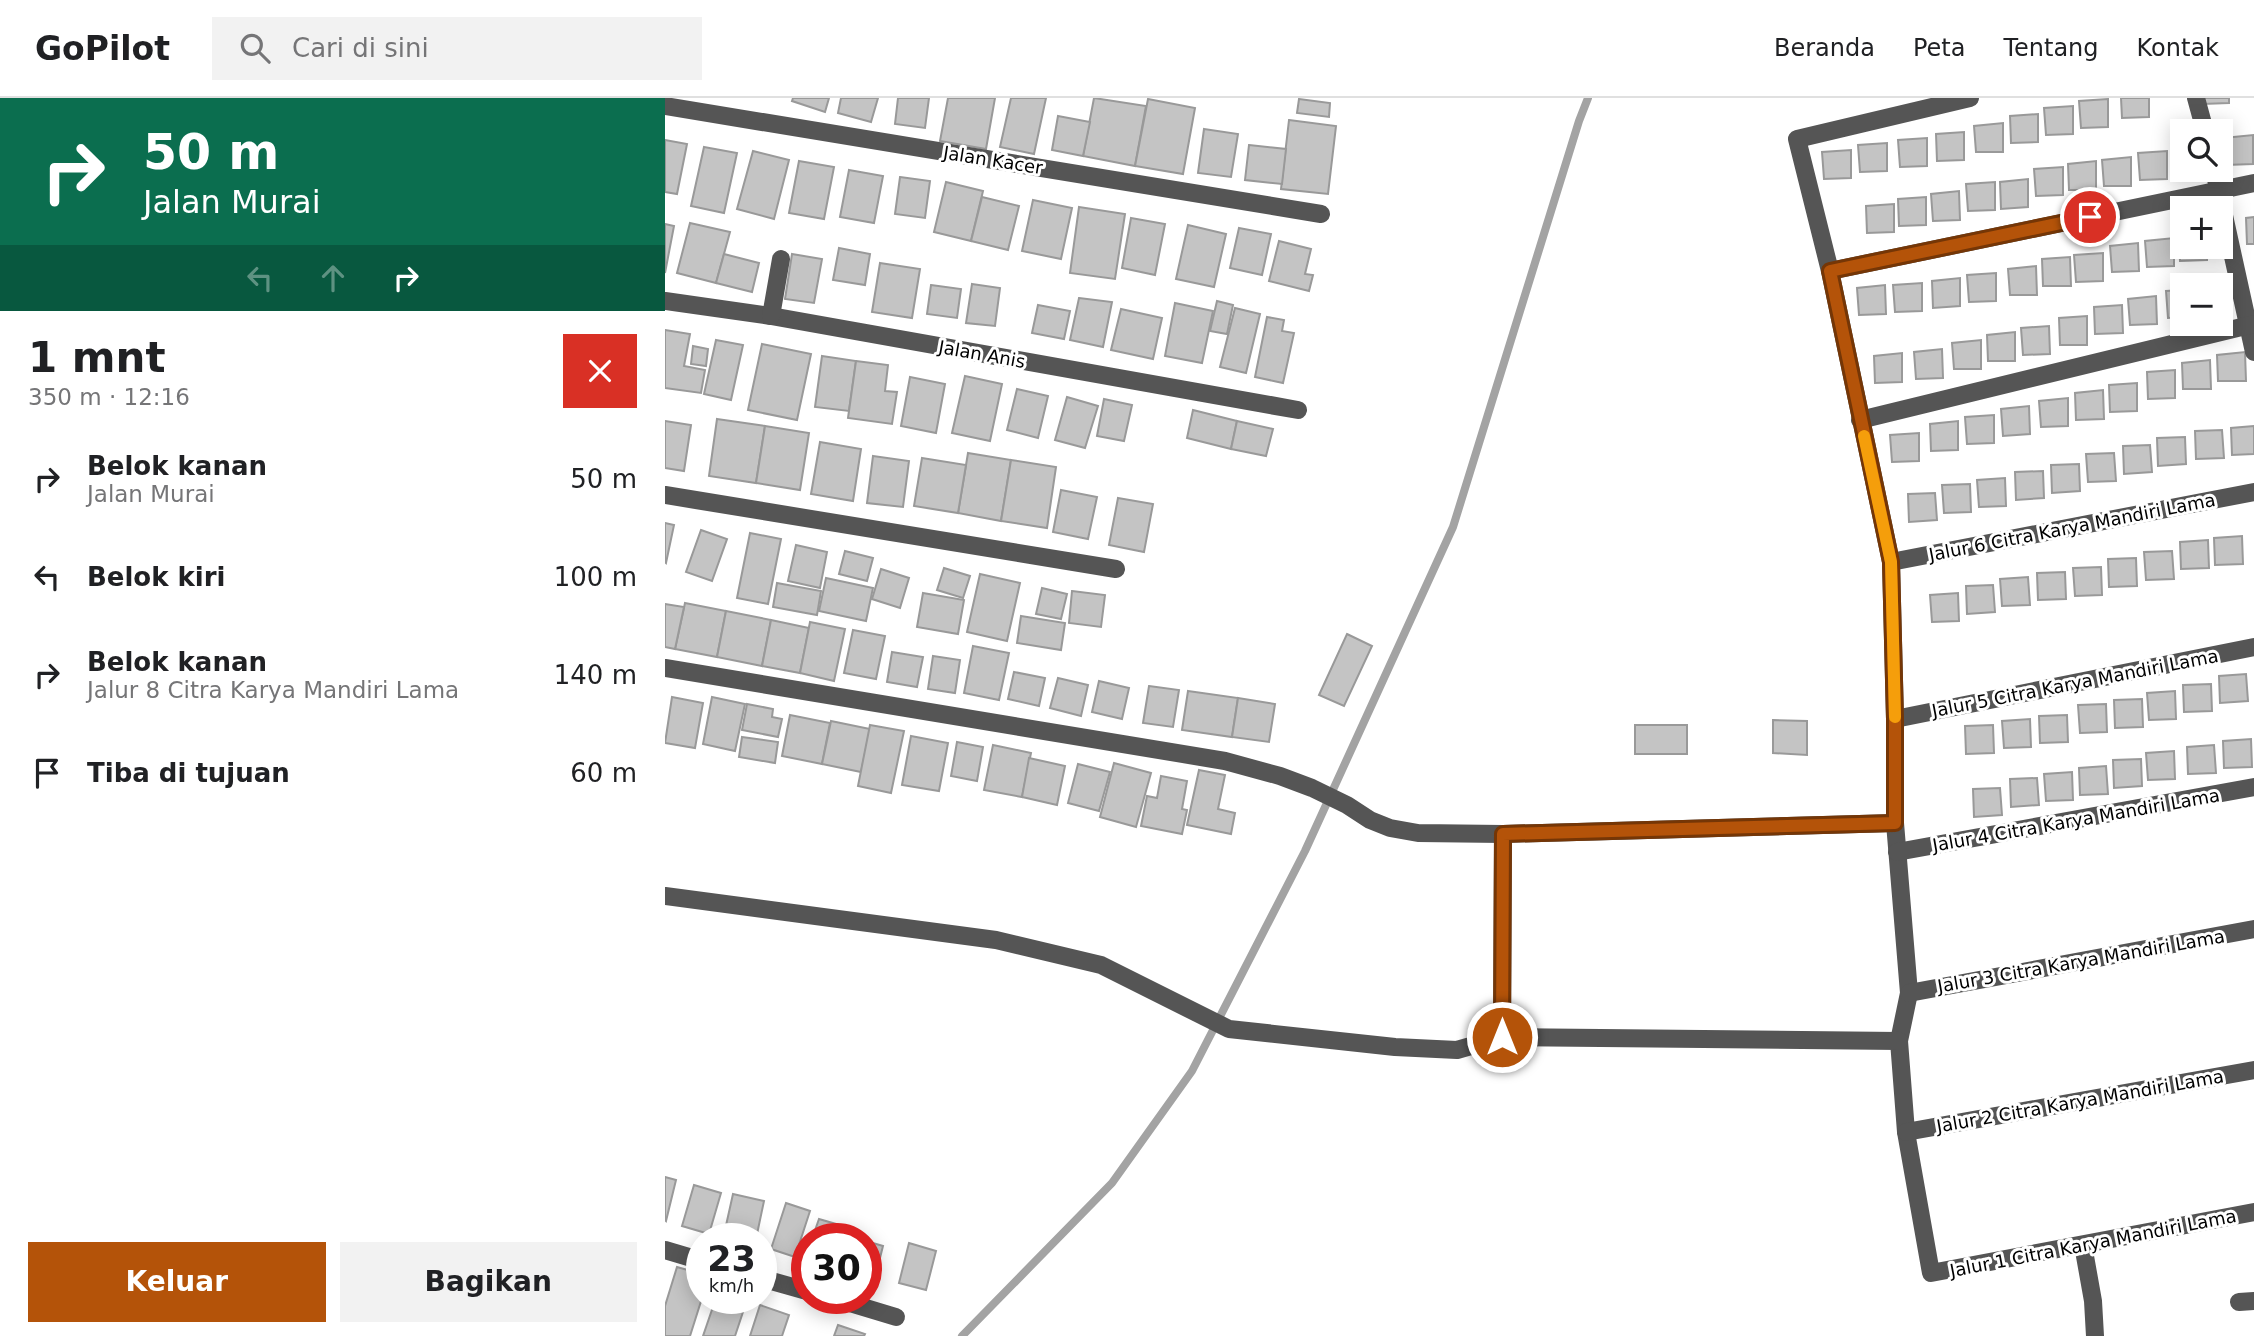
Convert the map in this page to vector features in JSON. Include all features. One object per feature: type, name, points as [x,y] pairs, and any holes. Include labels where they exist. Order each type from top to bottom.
[{"type":"street","points":[[1906,1132],[1899,1041],[1909,993],[1895,823],[1891,562],[1830,271],[1797,138],[1970,98]]},
{"type":"street","points":[[2196,98],[2202,119]]},
{"type":"street","name":"Jalan Kacer","points":[[665,106],[1321,214]]},
{"type":"street","points":[[2217,182],[2251,325],[2254,352]]},
{"type":"street","points":[[1830,271],[2254,183]]},
{"type":"street","points":[[771,316],[782,259]]},
{"type":"street","name":"Jalan Anis","points":[[665,301],[771,316],[1298,410]]},
{"type":"street","points":[[1860,420],[2251,325]]},
{"type":"street","name":"Jalur 6 Citra Karya Mandiri Lama","points":[[1891,562],[2254,492]]},
{"type":"street","points":[[665,495],[1115,569]]},
{"type":"street","name":"Jalur 5 Citra Karya Mandiri Lama","points":[[1895,719],[2254,647]]},
{"type":"street","points":[[665,668],[1225,761],[1257,768],[1313,788],[1370,820],[1390,828],[1418,832],[1503,834],[1895,823]]},
{"type":"street","name":"Jalur 4 Citra Karya Mandiri Lama","points":[[1897,852],[2254,788]]},
{"type":"street","points":[[1502,1037],[1503,834]]},
{"type":"street","points":[[665,896],[996,940],[1101,965],[1229,1029],[1395,1047],[1457,1050],[1502,1037],[1899,1041]]},
{"type":"street","name":"Jalur 3 Citra Karya Mandiri Lama","points":[[1909,993],[2254,929]]},
{"type":"street","name":"Jalur 2 Citra Karya Mandiri Lama","points":[[1906,1132],[2254,1070]]},
{"type":"street","name":"Jalur 1 Citra Karya Mandiri Lama","points":[[1906,1132],[1931,1273],[2254,1212]]},
{"type":"street","points":[[2083,1245],[2093,1301],[2095,1336]]},
{"type":"street","points":[[665,1250],[686,1256]]},
{"type":"street","points":[[882,1313],[897,1317]]},
{"type":"building","points":[[793,98],[829,98],[825,112],[792,101]]},
{"type":"building","points":[[841,98],[878,98],[871,122],[838,113]]},
{"type":"building","points":[[898,98],[929,98],[925,128],[895,124]]},
{"type":"building","points":[[948,98],[995,98],[986,149],[940,141]]},
{"type":"building","points":[[1011,98],[1046,98],[1034,154],[1000,147]]},
{"type":"building","points":[[1094,98],[1146,106],[1135,166],[1083,156]]},
{"type":"building","points":[[2121,98],[2149,98],[2149,117],[2122,118]]},
{"type":"building","points":[[2201,98],[2229,98],[2229,103],[2202,104]]},
{"type":"building","points":[[1148,99],[1195,108],[1183,174],[1135,166]]},
{"type":"building","points":[[1299,99],[1330,103],[1329,117],[1297,113]]},
{"type":"building","points":[[2108,99],[2108,127],[2081,128],[2079,101]]},
{"type":"building","points":[[2073,106],[2073,134],[2046,135],[2044,108]]},
{"type":"building","points":[[2038,114],[2038,142],[2011,143],[2010,116]]},
{"type":"building","points":[[1058,116],[1090,122],[1083,156],[1052,150]]},
{"type":"building","points":[[1289,120],[1336,126],[1328,194],[1281,189]]},
{"type":"building","points":[[2003,123],[2003,152],[1976,152],[1974,126]]},
{"type":"building","points":[[1204,129],[1238,134],[1231,177],[1198,173]]},
{"type":"building","points":[[1964,132],[1964,160],[1937,161],[1936,134]]},
{"type":"building","points":[[2253,135],[2253,164],[2233,165],[2233,137]]},
{"type":"building","points":[[1927,138],[1927,166],[1900,167],[1898,140]]},
{"type":"building","points":[[665,140],[687,144],[677,194],[665,192]]},
{"type":"building","points":[[1887,143],[1887,171],[1860,172],[1858,145]]},
{"type":"building","points":[[1249,145],[1286,149],[1282,184],[1245,180]]},
{"type":"building","points":[[704,147],[737,153],[724,213],[691,206]]},
{"type":"building","points":[[1851,150],[1851,178],[1824,179],[1822,152]]},
{"type":"building","points":[[753,151],[789,160],[774,219],[737,209]]},
{"type":"building","points":[[2167,151],[2167,179],[2140,180],[2138,153]]},
{"type":"building","points":[[2131,157],[2131,186],[2104,186],[2102,160]]},
{"type":"building","points":[[799,161],[834,167],[824,219],[789,213]]},
{"type":"building","points":[[2096,161],[2096,190],[2069,190],[2068,164]]},
{"type":"building","points":[[2063,167],[2063,195],[2036,196],[2034,169]]},
{"type":"building","points":[[849,170],[883,176],[874,223],[840,217]]},
{"type":"building","points":[[900,177],[930,181],[925,218],[895,214]]},
{"type":"building","points":[[2028,179],[2028,207],[2001,209],[2000,182]]},
{"type":"building","points":[[946,182],[983,191],[971,241],[934,232]]},
{"type":"building","points":[[1995,182],[1995,210],[1968,211],[1966,184]]},
{"type":"building","points":[[1959,191],[1960,220],[1933,221],[1931,194]]},
{"type":"building","points":[[982,197],[1019,206],[1008,250],[971,241]]},
{"type":"building","points":[[1926,197],[1926,225],[1899,226],[1898,199]]},
{"type":"building","points":[[1033,200],[1072,208],[1061,259],[1022,251]]},
{"type":"building","points":[[1894,204],[1894,232],[1867,233],[1866,206]]},
{"type":"building","points":[[1079,207],[1125,214],[1115,279],[1070,273]]},
{"type":"building","points":[[2254,217],[2254,244],[2247,244],[2246,218]]},
{"type":"building","points":[[1131,218],[1165,224],[1155,275],[1122,268]]},
{"type":"building","points":[[690,223],[730,232],[716,283],[677,273]]},
{"type":"building","points":[[665,224],[674,226],[665,273]]},
{"type":"building","points":[[1188,225],[1226,234],[1214,287],[1176,279]]},
{"type":"building","points":[[1239,228],[1271,234],[1262,275],[1230,268]]},
{"type":"building","points":[[2170,238],[2170,259],[2174,259],[2174,266],[2147,267],[2145,241]]},
{"type":"building","points":[[1279,241],[1311,249],[1305,274],[1313,275],[1309,291],[1269,281]]},
{"type":"building","points":[[2138,243],[2139,271],[2112,272],[2110,246]]},
{"type":"building","points":[[839,248],[870,254],[865,285],[833,280]]},
{"type":"building","points":[[2103,253],[2103,281],[2076,282],[2074,255]]},
{"type":"building","points":[[724,254],[759,263],[752,292],[716,283]]},
{"type":"building","points":[[792,254],[822,259],[814,303],[785,299]]},
{"type":"building","points":[[2070,257],[2071,286],[2043,286],[2042,259]]},
{"type":"building","points":[[2180,259],[2207,259],[2207,260]]},
{"type":"building","points":[[880,263],[920,269],[912,318],[872,312]]},
{"type":"building","points":[[2036,266],[2037,295],[2010,295],[2008,269]]},
{"type":"building","points":[[1996,273],[1996,301],[1969,302],[1967,275]]},
{"type":"building","points":[[1960,278],[1960,306],[1933,308],[1932,281]]},
{"type":"building","points":[[1922,283],[1922,311],[1895,312],[1893,285]]},
{"type":"building","points":[[972,284],[1000,288],[995,326],[966,323]]},
{"type":"building","points":[[931,285],[961,289],[957,318],[927,314]]},
{"type":"building","points":[[1885,285],[1886,314],[1859,315],[1857,288]]},
{"type":"building","points":[[2166,291],[2170,291],[2170,318],[2168,318]]},
{"type":"building","points":[[2156,296],[2157,324],[2130,325],[2128,299]]},
{"type":"building","points":[[1079,298],[1112,302],[1103,347],[1070,340]]},
{"type":"building","points":[[1217,301],[1233,305],[1227,334],[1210,331]]},
{"type":"building","points":[[1175,303],[1213,311],[1202,363],[1165,356]]},
{"type":"building","points":[[1038,305],[1070,311],[1064,339],[1032,333]]},
{"type":"building","points":[[2122,305],[2123,333],[2095,334],[2094,307]]},
{"type":"building","points":[[1235,308],[1260,314],[1246,373],[1220,367]]},
{"type":"building","points":[[1121,309],[1162,318],[1153,359],[1111,350]]},
{"type":"building","points":[[2087,316],[2087,345],[2060,345],[2059,318]]},
{"type":"building","points":[[1267,317],[1284,320],[1282,331],[1294,333],[1283,383],[1255,377]]},
{"type":"building","points":[[2049,326],[2050,354],[2023,355],[2021,328]]},
{"type":"building","points":[[665,330],[690,334],[684,366],[705,370],[701,393],[665,388]]},
{"type":"building","points":[[2015,332],[2015,361],[1988,361],[1987,335]]},
{"type":"building","points":[[716,340],[743,345],[731,400],[704,394]]},
{"type":"building","points":[[1981,340],[1981,369],[1954,369],[1952,343]]},
{"type":"building","points":[[762,344],[811,354],[797,420],[748,410]]},
{"type":"building","points":[[693,346],[708,349],[706,366],[691,364]]},
{"type":"building","points":[[1942,349],[1943,378],[1916,379],[1914,352]]},
{"type":"building","points":[[2245,352],[2246,381],[2218,381],[2217,355]]},
{"type":"building","points":[[1902,353],[1902,382],[1875,383],[1874,356]]},
{"type":"building","points":[[822,356],[856,361],[849,411],[815,407]]},
{"type":"building","points":[[2210,360],[2211,389],[2183,389],[2182,363]]},
{"type":"building","points":[[856,361],[888,365],[885,391],[897,392],[892,424],[848,418]]},
{"type":"building","points":[[2175,370],[2175,398],[2148,399],[2147,372]]},
{"type":"building","points":[[965,376],[1002,384],[990,441],[952,433]]},
{"type":"building","points":[[910,377],[945,384],[936,433],[901,426]]},
{"type":"building","points":[[2137,383],[2137,411],[2110,412],[2109,385]]},
{"type":"building","points":[[1017,389],[1048,396],[1038,438],[1007,430]]},
{"type":"building","points":[[2103,390],[2104,419],[2076,420],[2075,393]]},
{"type":"building","points":[[1067,397],[1098,406],[1085,448],[1055,440]]},
{"type":"building","points":[[2068,398],[2068,426],[2041,427],[2039,401]]},
{"type":"building","points":[[1104,399],[1132,405],[1124,441],[1097,436]]},
{"type":"building","points":[[2029,406],[2030,434],[2003,436],[2001,409]]},
{"type":"building","points":[[1193,410],[1237,421],[1231,449],[1187,438]]},
{"type":"building","points":[[1994,415],[1994,443],[1967,444],[1965,417]]},
{"type":"building","points":[[717,419],[765,426],[756,483],[709,476]]},
{"type":"building","points":[[665,421],[691,425],[684,471],[665,468]]},
{"type":"building","points":[[1237,421],[1273,429],[1266,456],[1231,449]]},
{"type":"building","points":[[1958,421],[1958,450],[1931,451],[1930,424]]},
{"type":"building","points":[[765,426],[809,433],[800,490],[756,483]]},
{"type":"building","points":[[2254,426],[2254,454],[2232,455],[2231,428]]},
{"type":"building","points":[[2222,430],[2224,458],[2196,459],[2195,431]]},
{"type":"building","points":[[1919,433],[1919,461],[1892,462],[1890,435]]},
{"type":"building","points":[[2185,437],[2186,464],[2158,466],[2157,438]]},
{"type":"building","points":[[820,442],[861,449],[853,501],[811,494]]},
{"type":"building","points":[[2150,445],[2152,472],[2124,474],[2123,446]]},
{"type":"building","points":[[968,453],[1011,460],[1001,521],[958,513]]},
{"type":"building","points":[[2114,453],[2116,481],[2088,482],[2086,454]]},
{"type":"building","points":[[873,456],[909,461],[903,507],[867,503]]},
{"type":"building","points":[[922,458],[966,465],[958,513],[914,506]]},
{"type":"building","points":[[1011,460],[1056,467],[1047,528],[1001,521]]},
{"type":"building","points":[[2079,464],[2080,491],[2052,493],[2051,465]]},
{"type":"building","points":[[2043,471],[2044,498],[2016,500],[2015,472]]},
{"type":"building","points":[[2005,478],[2006,506],[1979,507],[1977,480]]},
{"type":"building","points":[[1970,484],[1971,512],[1944,513],[1942,485]]},
{"type":"building","points":[[1061,490],[1097,497],[1088,539],[1053,532]]},
{"type":"building","points":[[1935,493],[1937,520],[1909,522],[1908,494]]},
{"type":"building","points":[[1118,498],[1153,504],[1144,552],[1109,545]]},
{"type":"building","points":[[665,523],[674,525],[666,563],[665,562]]},
{"type":"building","points":[[701,530],[727,539],[712,581],[686,572]]},
{"type":"building","points":[[750,533],[781,539],[768,604],[737,598]]},
{"type":"building","points":[[2242,536],[2243,564],[2215,565],[2214,538]]},
{"type":"building","points":[[2208,540],[2209,568],[2181,569],[2180,542]]},
{"type":"building","points":[[796,545],[827,552],[820,588],[788,581]]},
{"type":"building","points":[[845,551],[873,558],[867,581],[839,574]]},
{"type":"building","points":[[2172,551],[2174,579],[2146,580],[2144,552]]},
{"type":"building","points":[[2136,558],[2137,586],[2109,587],[2108,559]]},
{"type":"building","points":[[2101,567],[2102,595],[2075,596],[2073,568]]},
{"type":"building","points":[[944,568],[970,576],[963,598],[937,590]]},
{"type":"building","points":[[881,569],[909,578],[900,608],[872,599]]},
{"type":"building","points":[[2065,572],[2066,599],[2038,600],[2037,573]]},
{"type":"building","points":[[980,574],[1020,583],[1007,641],[967,632]]},
{"type":"building","points":[[2028,577],[2030,605],[2002,606],[2000,579]]},
{"type":"building","points":[[826,578],[873,588],[866,621],[819,611]]},
{"type":"building","points":[[777,583],[821,591],[817,615],[773,607]]},
{"type":"building","points":[[1993,585],[1995,612],[1967,614],[1966,586]]},
{"type":"building","points":[[1042,588],[1067,594],[1061,619],[1036,614]]},
{"type":"building","points":[[1072,591],[1105,595],[1101,627],[1069,623]]},
{"type":"building","points":[[923,593],[964,600],[958,634],[917,627]]},
{"type":"building","points":[[1958,593],[1959,621],[1932,622],[1930,595]]},
{"type":"building","points":[[685,603],[726,611],[717,657],[675,649]]},
{"type":"building","points":[[665,604],[684,607],[675,649],[665,647]]},
{"type":"building","points":[[726,611],[771,620],[762,666],[717,657]]},
{"type":"building","points":[[1021,616],[1065,623],[1061,650],[1017,643]]},
{"type":"building","points":[[771,620],[809,628],[800,673],[762,666]]},
{"type":"building","points":[[810,622],[845,629],[834,681],[800,673]]},
{"type":"building","points":[[853,630],[885,636],[876,679],[844,673]]},
{"type":"building","points":[[1347,634],[1372,646],[1344,706],[1319,695]]},
{"type":"building","points":[[973,646],[1009,653],[999,700],[964,693]]},
{"type":"building","points":[[892,652],[923,657],[917,687],[887,682]]},
{"type":"building","points":[[933,656],[960,660],[955,693],[928,689]]},
{"type":"building","points":[[1014,672],[1045,678],[1039,706],[1008,699]]},
{"type":"building","points":[[2246,674],[2248,701],[2220,703],[2219,676]]},
{"type":"building","points":[[1058,678],[1088,685],[1081,716],[1050,708]]},
{"type":"building","points":[[1099,681],[1129,688],[1122,719],[1092,712]]},
{"type":"building","points":[[2211,684],[2212,711],[2184,712],[2183,685]]},
{"type":"building","points":[[1149,686],[1179,690],[1173,727],[1143,723]]},
{"type":"building","points":[[1188,691],[1238,698],[1232,737],[1182,730]]},
{"type":"building","points":[[2175,691],[2176,719],[2149,720],[2147,693]]},
{"type":"building","points":[[672,697],[703,703],[695,748],[665,743]]},
{"type":"building","points":[[712,697],[745,704],[735,751],[703,744]]},
{"type":"building","points":[[1238,698],[1275,704],[1269,742],[1232,737]]},
{"type":"building","points":[[2142,699],[2143,727],[2115,728],[2114,700]]},
{"type":"building","points":[[747,704],[773,709],[772,717],[782,719],[778,737],[742,730]]},
{"type":"building","points":[[2106,704],[2107,732],[2080,733],[2078,705]]},
{"type":"building","points":[[790,715],[830,723],[822,764],[782,756]]},
{"type":"building","points":[[2067,715],[2068,742],[2040,743],[2039,716]]},
{"type":"building","points":[[2030,719],[2031,747],[2004,748],[2002,721]]},
{"type":"building","points":[[1773,720],[1807,721],[1807,755],[1773,753]]},
{"type":"building","points":[[831,721],[870,729],[861,772],[822,764]]},
{"type":"building","points":[[870,725],[904,731],[891,793],[858,786]]},
{"type":"building","points":[[1635,725],[1687,725],[1687,754],[1635,754]]},
{"type":"building","points":[[1993,725],[1994,753],[1966,754],[1965,726]]},
{"type":"building","points":[[911,736],[948,743],[939,791],[902,785]]},
{"type":"building","points":[[742,737],[778,742],[775,763],[739,757]]},
{"type":"building","points":[[2251,739],[2252,767],[2224,768],[2223,741]]},
{"type":"building","points":[[957,742],[983,747],[977,781],[951,776]]},
{"type":"building","points":[[993,745],[1031,753],[1022,797],[984,790]]},
{"type":"building","points":[[2214,745],[2216,773],[2188,774],[2187,747]]},
{"type":"building","points":[[2174,751],[2175,779],[2148,780],[2146,753]]},
{"type":"building","points":[[1029,758],[1065,766],[1057,805],[1022,797]]},
{"type":"building","points":[[2141,759],[2142,786],[2114,788],[2113,760]]},
{"type":"building","points":[[1114,763],[1151,773],[1136,827],[1100,817]]},
{"type":"building","points":[[1078,764],[1110,772],[1099,811],[1068,803]]},
{"type":"building","points":[[2106,766],[2108,794],[2080,795],[2079,768]]},
{"type":"building","points":[[1199,770],[1225,775],[1218,809],[1235,813],[1231,834],[1187,825]]},
{"type":"building","points":[[2072,772],[2073,800],[2046,801],[2044,774]]},
{"type":"building","points":[[1161,776],[1187,781],[1182,809],[1187,810],[1182,834],[1141,826],[1147,796],[1157,798]]},
{"type":"building","points":[[2037,778],[2039,805],[2011,807],[2010,779]]},
{"type":"building","points":[[2000,788],[2002,815],[1974,817],[1973,789]]},
{"type":"building","points":[[665,1177],[676,1180],[666,1221],[665,1220]]},
{"type":"building","points":[[694,1185],[721,1193],[712,1223],[686,1223],[686,1227],[682,1226]]},
{"type":"building","points":[[733,1194],[764,1201],[759,1223],[727,1223]]},
{"type":"building","points":[[786,1203],[810,1211],[806,1223],[791,1223],[791,1256],[777,1251],[777,1231]]},
{"type":"building","points":[[909,1243],[936,1251],[926,1290],[899,1283]]},
{"type":"building","points":[[677,1267],[686,1270],[686,1314],[697,1314],[690,1336],[665,1336],[665,1306]]},
{"type":"building","points":[[777,1311],[789,1315],[782,1336],[750,1336],[757,1314],[777,1314]]},
{"type":"building","points":[[711,1314],[742,1314],[735,1336],[703,1336]]},
{"type":"building","points":[[838,1325],[865,1334],[834,1336]]},
{"type":"waterway","points":[[962,1336],[1112,1183],[1192,1071],[1305,851],[1453,527],[1588,98]]},
{"type":"slow traffic","points":[[1864,436],[1891,562],[1895,717]]},
{"type":"route","points":[[1502,1037],[1503,834],[1895,823],[1891,562],[1830,271],[2090,217]]}]
